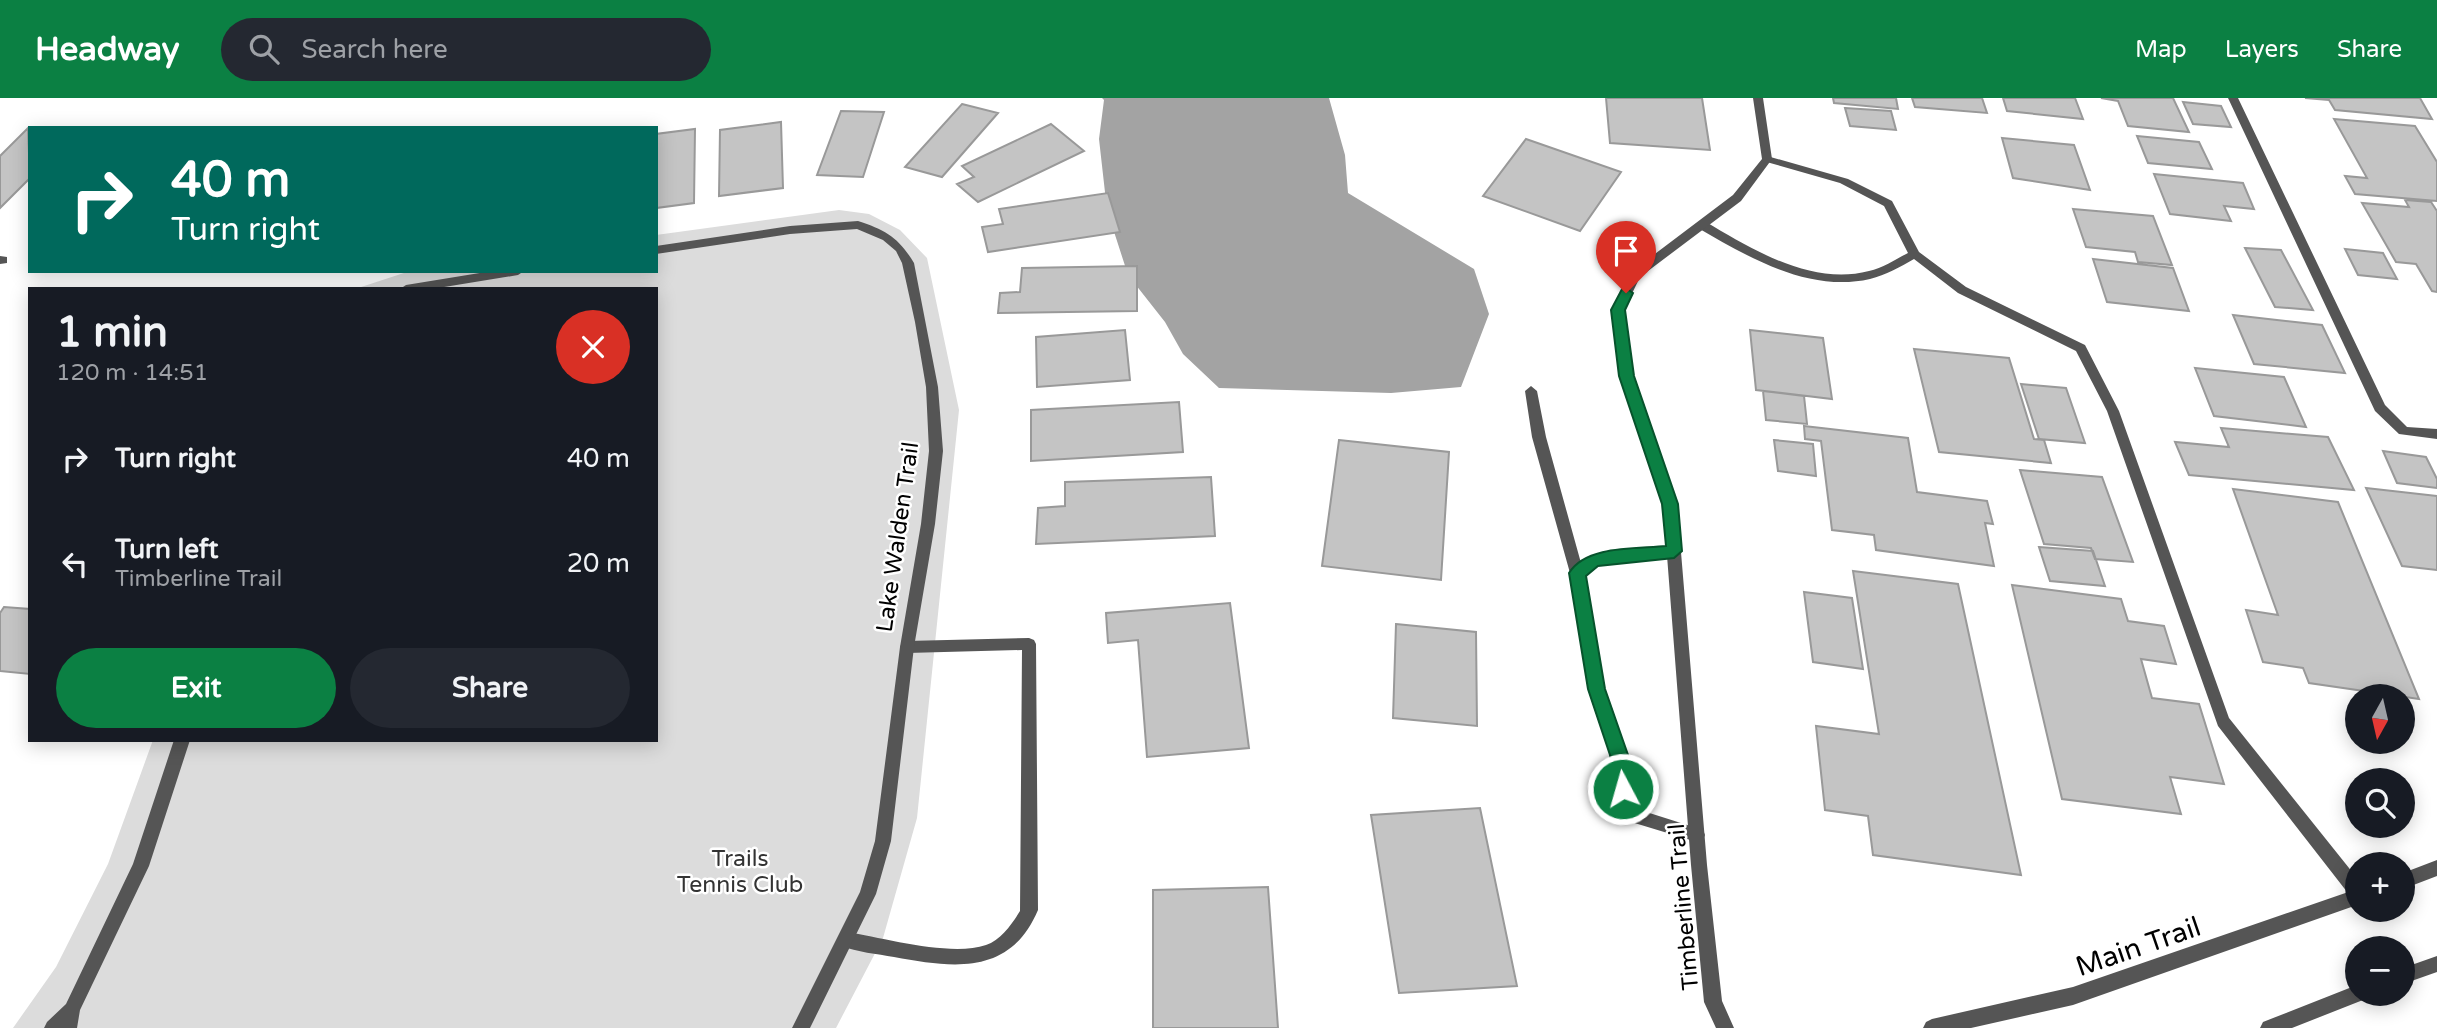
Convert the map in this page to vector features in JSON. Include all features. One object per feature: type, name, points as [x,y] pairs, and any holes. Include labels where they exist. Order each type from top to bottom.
[{"type":"street","points":[[1758,98],[1767,159],[1844,181],[1888,204],[1915,254],[1962,290],[2081,348],[2113,411],[2223,721],[2345,876]]},
{"type":"street","points":[[2232,98],[2380,408],[2404,431],[2437,434]]},
{"type":"street","name":"Timberline Trail","points":[[1725,1028],[1713,1002],[1670,504],[1626,376],[1618,310],[1635,275],[1737,198],[1767,159]]},
{"type":"street","name":"Lake Walden Trail","points":[[658,250],[839,225],[858,225],[873,230],[887,237],[900,249],[908,263],[930,374],[936,451],[928,524],[907,647],[883,841],[868,894],[801,1028]]},
{"type":"street","points":[[1702,225],[1753,255],[1811,276],[1866,276],[1915,254]]},
{"type":"street","points":[[418,287],[506,273]]},
{"type":"street","points":[[1531,391],[1539,437],[1577,573],[1597,689],[1619,755],[1623,789],[1634,816],[1697,835]]},
{"type":"street","points":[[1577,573],[1594,561],[1674,551]]},
{"type":"street","points":[[847,940],[943,956],[985,954],[1019,932],[1030,910],[1029,644],[907,647]]},
{"type":"street","points":[[68,1028],[72,1009],[141,866],[181,742]]},
{"type":"street","points":[[2415,876],[2437,868]]},
{"type":"street","name":"Main Trail","points":[[1933,1028],[2073,996],[2345,901]]},
{"type":"street","points":[[2415,972],[2437,964]]},
{"type":"street","points":[[2269,1028],[2345,999]]},
{"type":"street","points":[[53,1028],[72,1009]]},
{"type":"green space","name":"Trails Tennis Club","points":[[839,210],[869,214],[900,230],[927,258],[959,410],[917,818],[883,938],[836,1028],[13,1028],[56,967],[108,864],[152,742],[658,742],[658,287],[361,287],[404,273],[658,273],[658,235]]},
{"type":"shaded area","points":[[1102,98],[1329,98],[1345,155],[1348,193],[1474,269],[1489,314],[1461,387],[1391,393],[1219,388],[1183,354],[1165,322],[1128,275],[1107,210],[1099,139],[1104,100]]},
{"type":"building","points":[[1606,98],[1702,98],[1710,150],[1610,143]]},
{"type":"building","points":[[1833,98],[1896,98],[1898,109],[1834,103]]},
{"type":"building","points":[[1912,98],[1982,98],[1987,113],[1915,107]]},
{"type":"building","points":[[2003,98],[2075,98],[2083,119],[2007,111]]},
{"type":"building","points":[[2101,98],[2173,98],[2189,132],[2128,126],[2118,101]]},
{"type":"building","points":[[2305,98],[2420,98],[2432,119],[2335,110],[2329,100]]},
{"type":"building","points":[[2183,102],[2221,106],[2231,127],[2193,124]]},
{"type":"building","points":[[962,104],[998,113],[942,177],[905,167]]},
{"type":"building","points":[[1845,108],[1891,111],[1896,130],[1850,126]]},
{"type":"building","points":[[841,111],[884,112],[863,177],[817,175]]},
{"type":"building","points":[[2334,119],[2415,126],[2437,162],[2437,201],[2355,194],[2345,176],[2367,178]]},
{"type":"building","points":[[781,122],[783,188],[719,196],[720,130]]},
{"type":"building","points":[[1051,124],[1084,151],[978,202],[957,184],[974,177],[962,166]]},
{"type":"building","points":[[28,128],[28,180],[0,208],[0,156]]},
{"type":"building","points":[[695,129],[694,203],[658,208],[658,134]]},
{"type":"building","points":[[2137,136],[2199,142],[2212,169],[2148,163]]},
{"type":"building","points":[[2002,138],[2074,145],[2090,190],[2013,178]]},
{"type":"building","points":[[1526,139],[1621,172],[1580,231],[1483,196]]},
{"type":"building","points":[[2154,174],[2243,183],[2254,209],[2224,206],[2231,221],[2170,214]]},
{"type":"building","points":[[1108,193],[1120,232],[988,252],[982,227],[1003,224],[999,209]]},
{"type":"building","points":[[2405,200],[2431,202],[2437,211],[2437,292],[2432,291],[2416,264],[2396,262],[2362,203],[2409,207]]},
{"type":"building","points":[[2073,209],[2153,216],[2172,265],[2138,262],[2135,252],[2086,247]]},
{"type":"building","points":[[2245,248],[2281,250],[2313,310],[2275,307]]},
{"type":"building","points":[[2345,249],[2383,253],[2397,279],[2358,275]]},
{"type":"building","points":[[2093,259],[2173,268],[2189,311],[2107,302]]},
{"type":"building","points":[[1137,266],[1137,311],[998,313],[1000,293],[1020,292],[1022,268]]},
{"type":"building","points":[[2233,315],[2322,325],[2345,373],[2254,364]]},
{"type":"building","points":[[1125,330],[1130,380],[1037,387],[1036,337]]},
{"type":"building","points":[[1750,330],[1823,338],[1832,399],[1756,390]]},
{"type":"building","points":[[1914,349],[2009,358],[2034,439],[2044,440],[2051,463],[1939,452]]},
{"type":"building","points":[[2195,368],[2284,377],[2306,427],[2214,416]]},
{"type":"building","points":[[2021,384],[2066,388],[2085,443],[2039,439]]},
{"type":"building","points":[[1763,391],[1804,396],[1807,424],[1766,420]]},
{"type":"building","points":[[1179,402],[1183,452],[1031,461],[1031,410]]},
{"type":"building","points":[[1804,426],[1908,438],[1917,492],[1987,501],[1993,524],[1985,523],[1994,566],[1876,550],[1874,535],[1832,530],[1821,441],[1805,439]]},
{"type":"building","points":[[2221,428],[2328,437],[2354,490],[2189,475],[2175,442],[2229,447]]},
{"type":"building","points":[[1339,440],[1449,452],[1441,580],[1322,566]]},
{"type":"building","points":[[1774,440],[1813,444],[1816,476],[1778,471]]},
{"type":"building","points":[[2383,451],[2426,457],[2437,479],[2437,488],[2397,483]]},
{"type":"building","points":[[2020,470],[2102,477],[2133,562],[2095,559],[2091,548],[2044,544]]},
{"type":"building","points":[[1211,477],[1215,536],[1036,544],[1038,508],[1065,506],[1065,482]]},
{"type":"building","points":[[2366,488],[2437,496],[2437,570],[2402,566]]},
{"type":"building","points":[[2233,489],[2338,502],[2413,684],[2345,684],[2345,688],[2309,683],[2303,668],[2263,662],[2246,610],[2278,615]]},
{"type":"building","points":[[2039,547],[2093,551],[2105,586],[2050,581]]},
{"type":"building","points":[[1853,571],[1958,584],[2021,875],[1873,855],[1868,816],[1825,810],[1816,726],[1879,734]]},
{"type":"building","points":[[2012,585],[2121,599],[2128,621],[2164,626],[2176,664],[2141,659],[2152,698],[2199,704],[2224,784],[2170,777],[2181,814],[2062,799]]},
{"type":"building","points":[[1804,592],[1852,598],[1863,669],[1813,662]]},
{"type":"building","points":[[1230,603],[1249,748],[1147,757],[1138,640],[1108,643],[1106,613]]},
{"type":"building","points":[[4,607],[28,609],[28,674],[0,671],[0,613]]},
{"type":"building","points":[[1396,624],[1476,632],[1477,726],[1393,718]]},
{"type":"building","points":[[1480,808],[1517,986],[1399,993],[1371,815]]},
{"type":"building","points":[[1268,887],[1278,1028],[1153,1028],[1153,890]]},
{"type":"route","points":[[1623,789],[1619,755],[1597,689],[1577,573],[1594,561],[1674,551],[1670,504],[1626,376],[1618,310],[1626,293]]}]
